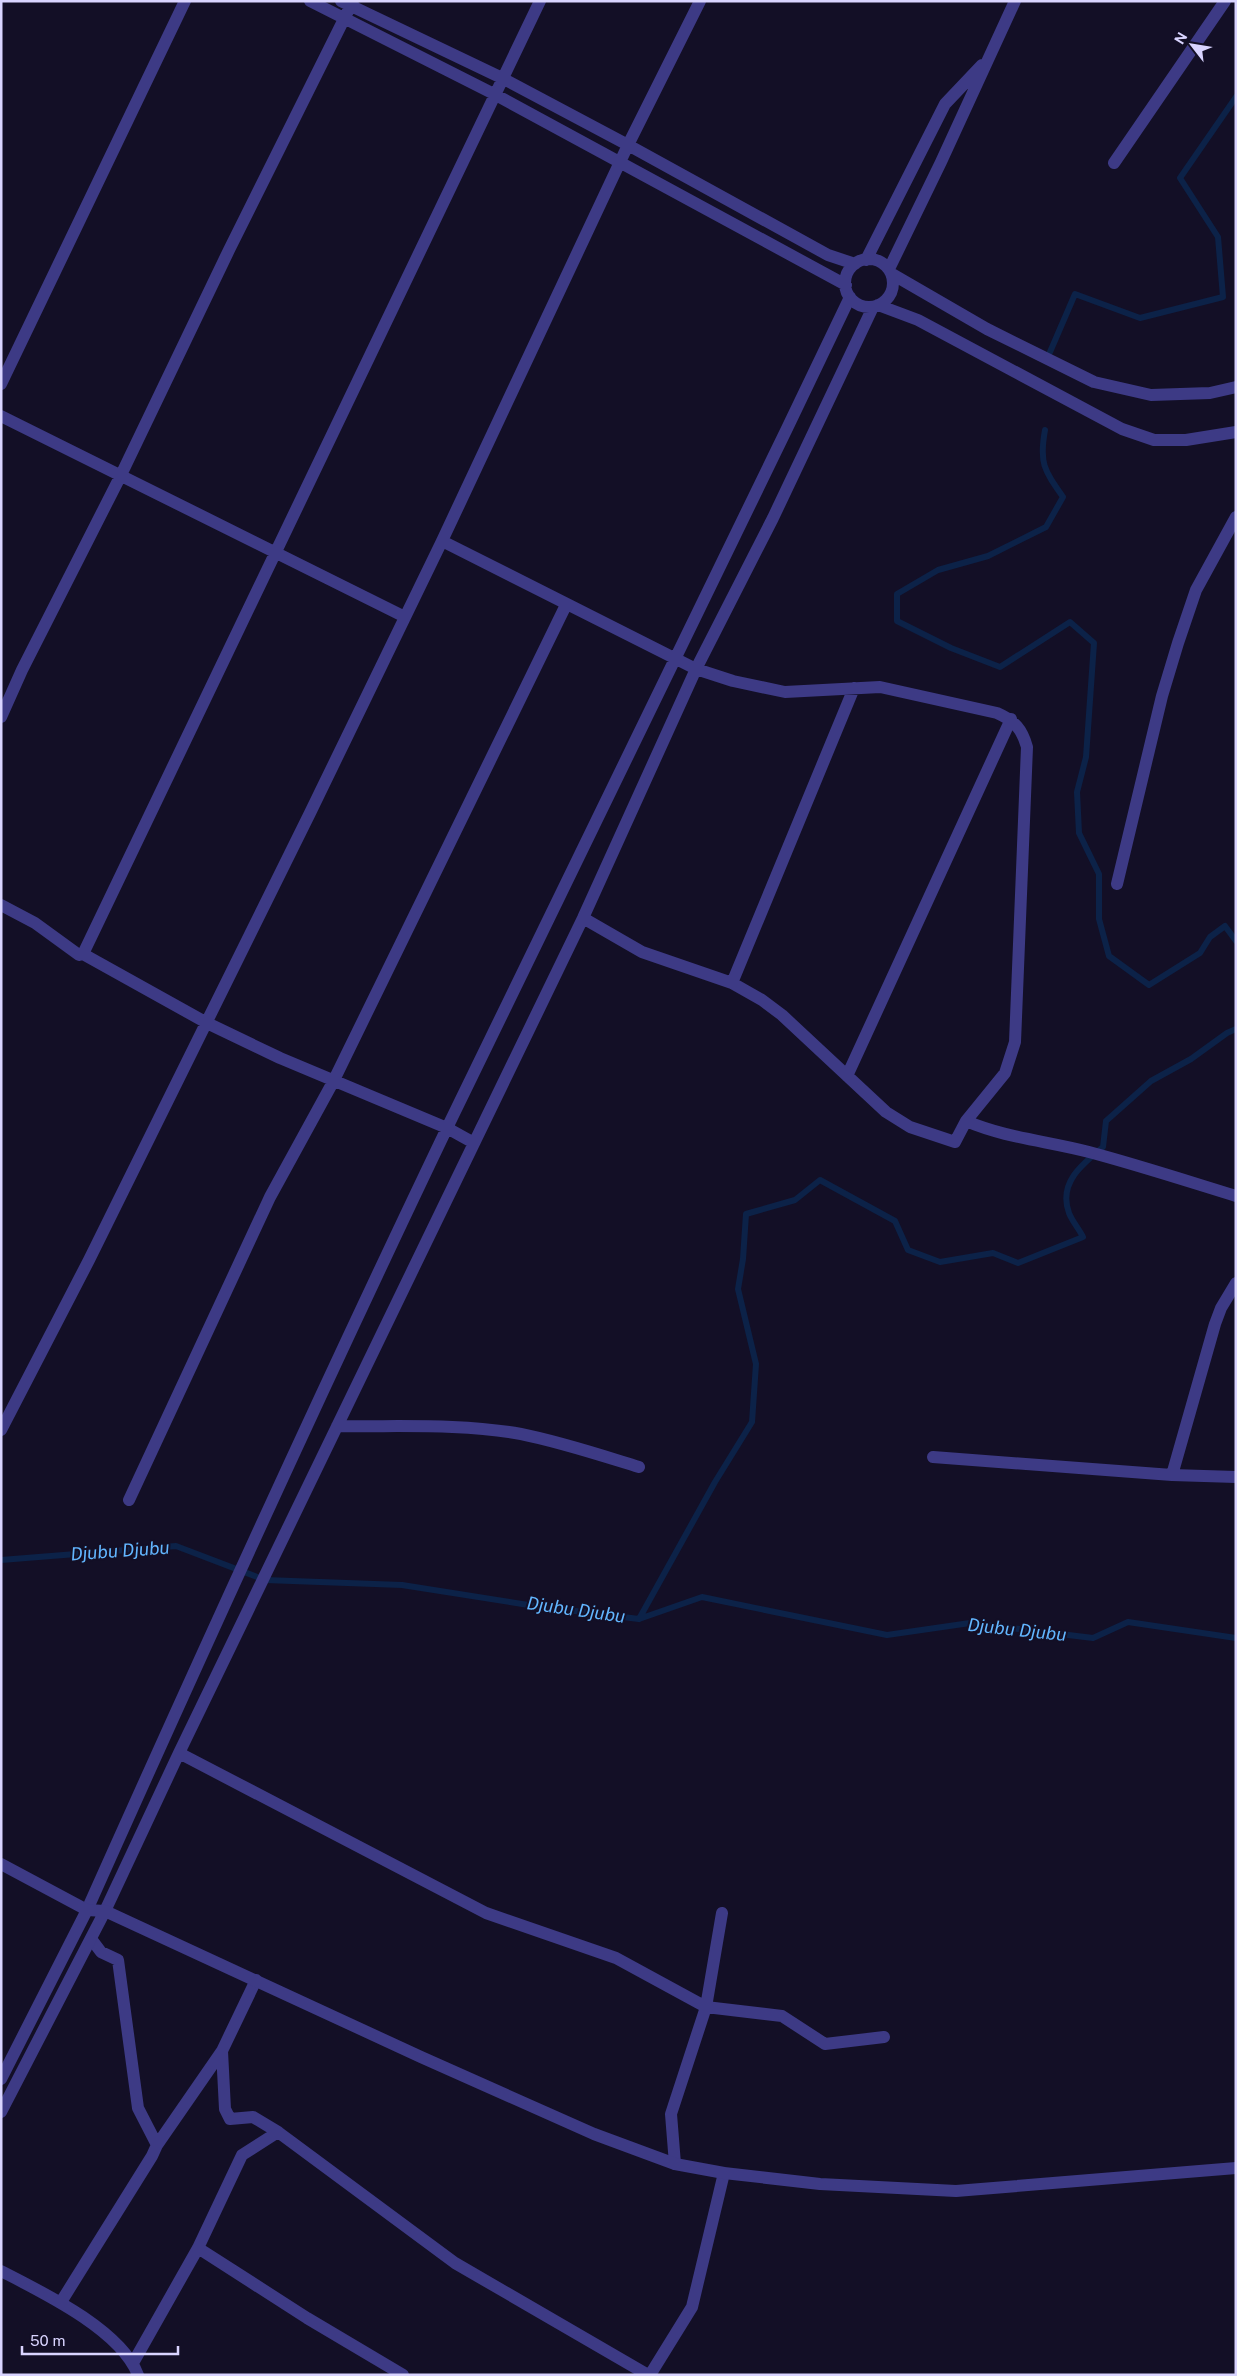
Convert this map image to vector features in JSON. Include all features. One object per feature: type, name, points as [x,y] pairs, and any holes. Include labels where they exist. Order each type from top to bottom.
[{"type":"street","points":[[1,384],[185,1]]},
{"type":"street","points":[[310,1],[347,7],[502,78],[628,145],[828,256],[861,262],[877,260],[890,271],[987,329],[1094,382],[1151,395],[1210,393],[1236,387]]},
{"type":"street","points":[[83,954],[540,1]]},
{"type":"street","points":[[1,1430],[207,1023],[442,541],[628,145],[700,1]]},
{"type":"street","points":[[1,2112],[92,1940],[179,1753],[583,918],[696,669],[773,518],[875,306],[891,292],[890,271],[1016,1]]},
{"type":"street","points":[[1114,163],[1225,1]]},
{"type":"street","points":[[347,7],[494,94],[848,291],[860,305],[875,306],[918,320],[1122,429],[1154,440],[1186,440],[1236,432]]},
{"type":"street","points":[[1,717],[22,670],[121,475],[347,7]]},
{"type":"street","points":[[1,2079],[87,1910],[228,1594],[447,1128],[675,660],[848,291],[846,277],[861,262],[945,104],[989,58]]},
{"type":"street","points":[[1,416],[405,617]]},
{"type":"street","points":[[1117,884],[1162,696],[1178,643],[1196,590],[1236,517]]},
{"type":"street","points":[[442,541],[696,669],[733,681],[785,692],[880,687],[997,713],[1011,719],[1022,732],[1027,747],[1015,1042],[1005,1073],[966,1121],[955,1142],[910,1127],[886,1112],[782,1015],[762,1000],[732,983],[642,952],[583,918]]},
{"type":"street","points":[[129,1500],[270,1197],[334,1082],[566,605]]},
{"type":"street","points":[[732,983],[854,688]]},
{"type":"street","points":[[847,1076],[1011,719]]},
{"type":"street","points":[[1,905],[35,923],[79,955],[83,954],[207,1023],[334,1082],[447,1128],[474,1142]]},
{"type":"street","points":[[966,1121],[1011,1137],[1092,1153],[1236,1196]]},
{"type":"street","points":[[1172,1475],[1215,1324],[1221,1308],[1236,1283]]},
{"type":"street","points":[[337,1426],[474,1429],[520,1434],[567,1444],[639,1467]]},
{"type":"street","points":[[933,1457],[1172,1475],[1236,1477]]},
{"type":"street","points":[[179,1753],[486,1913],[616,1958],[706,2006],[782,2016],[825,2044],[884,2037]]},
{"type":"street","points":[[1,1864],[87,1910],[105,1910],[421,2057],[576,2126],[675,2164],[724,2173],[820,2184],[956,2191],[1236,2168]]},
{"type":"street","points":[[675,2164],[671,2114],[706,2006],[722,1913]]},
{"type":"street","points":[[92,1940],[101,1952],[118,1960],[138,2108],[157,2145]]},
{"type":"street","points":[[62,2302],[157,2145],[222,2051],[256,1980]]},
{"type":"street","points":[[222,2051],[226,2109],[230,2119],[253,2117],[278,2132],[455,2263],[649,2375],[692,2307],[724,2173]]},
{"type":"street","points":[[1,2271],[62,2302],[102,2331],[136,2369],[198,2248],[242,2155],[278,2132]]},
{"type":"street","points":[[198,2248],[307,2318],[403,2375]]},
{"type":"waterway","points":[[1050,352],[1075,294],[1140,318],[1223,297],[1218,237],[1180,178],[1236,97]]},
{"type":"waterway","points":[[1045,430],[1043,459],[1047,473],[1063,497],[1046,527],[988,556],[938,570],[897,594],[897,621],[951,648],[1000,667],[1070,622],[1094,643],[1086,757],[1077,792],[1079,833],[1099,874],[1099,919],[1109,956],[1149,985],[1200,953],[1210,937],[1225,926],[1236,941]]},
{"type":"waterway","points":[[639,1619],[715,1482],[752,1422],[756,1364],[738,1289],[743,1259],[746,1214],[795,1200],[820,1180],[895,1221],[908,1250],[940,1262],[993,1253],[1018,1263],[1083,1237],[1069,1213],[1066,1202],[1067,1192],[1069,1183],[1080,1167],[1103,1147],[1106,1121],[1151,1081],[1191,1059],[1227,1033],[1236,1029]]},
{"type":"waterway","name":"Djubu Djubu","points":[[1,1560],[176,1546],[265,1580],[402,1585],[535,1606],[639,1619],[702,1597],[887,1635],[970,1623],[1093,1638],[1128,1622],[1236,1638]]}]
